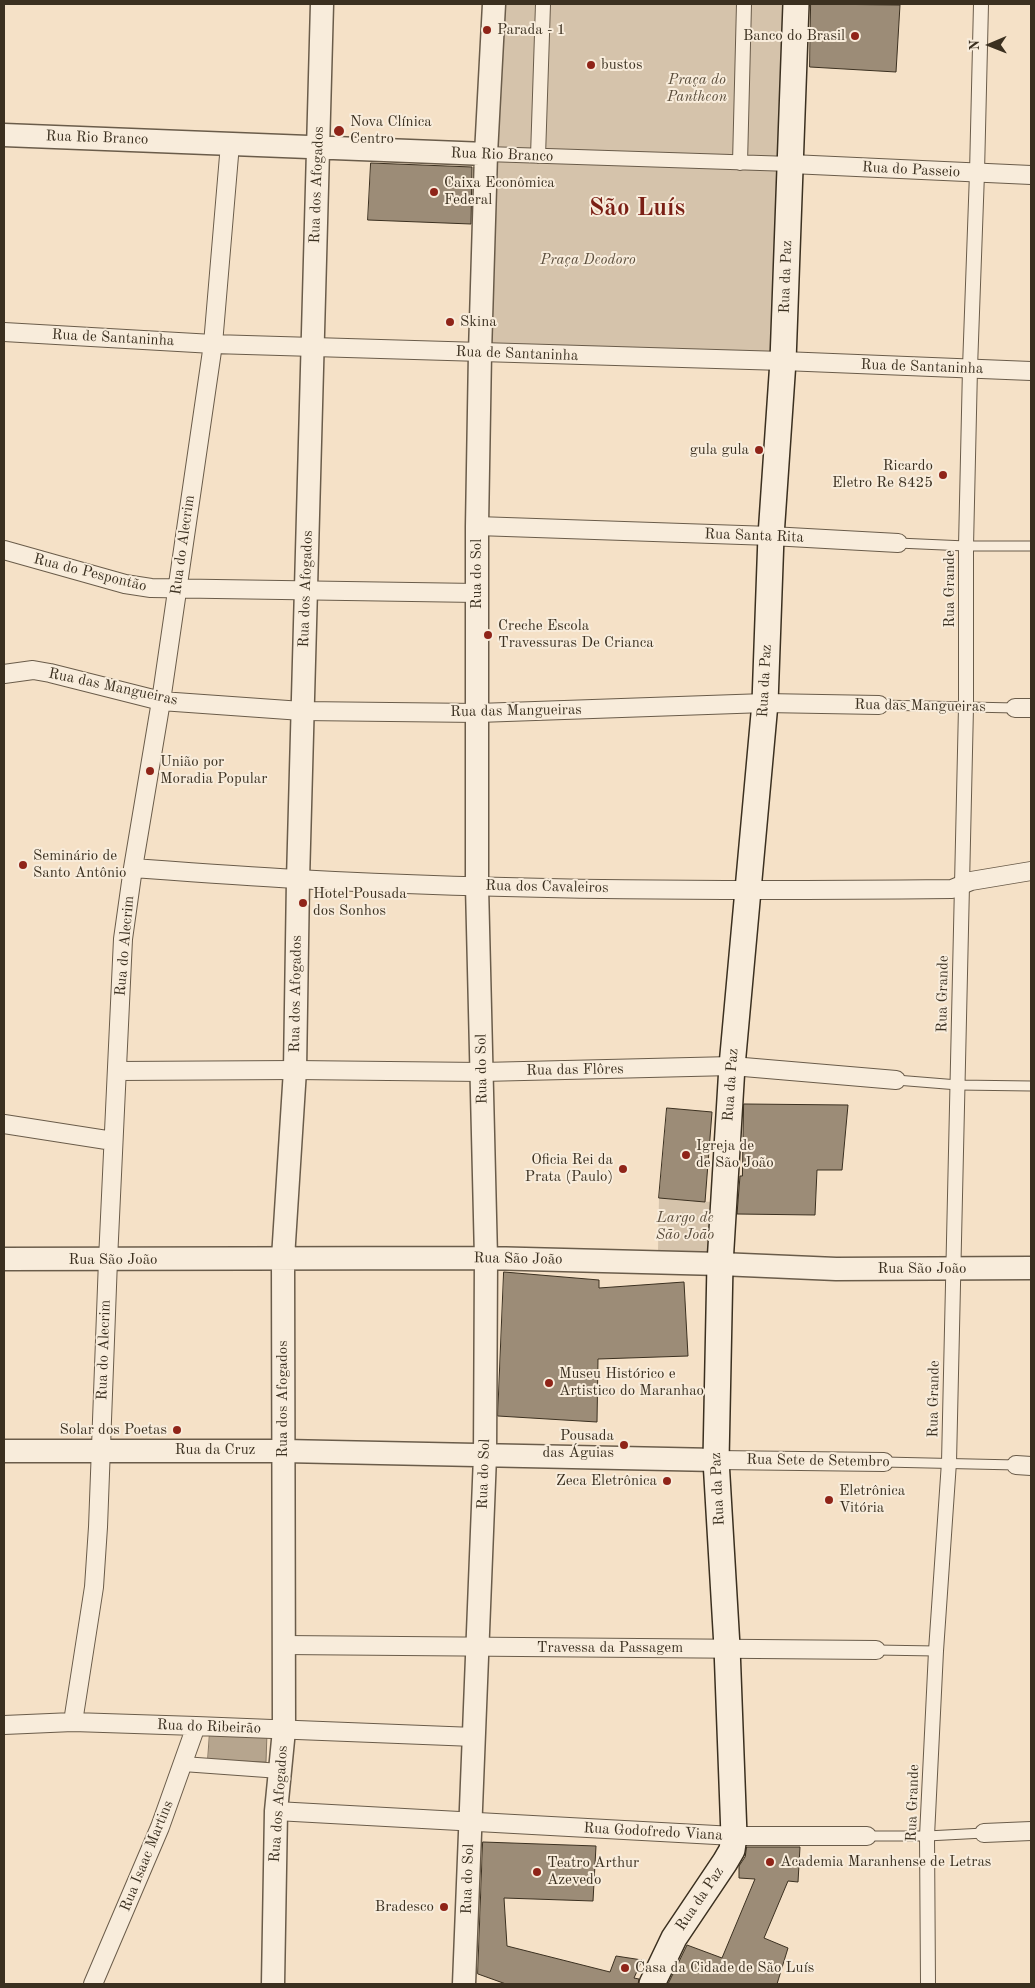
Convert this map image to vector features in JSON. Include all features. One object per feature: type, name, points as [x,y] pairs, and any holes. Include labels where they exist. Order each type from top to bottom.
[{"type":"main road","name":"Rua da Paz","points":[[652,1984],[674,1938],[732,1850],[734,1836],[727,1647],[716,1460],[720,1264],[732,1066],[764,703],[771,536],[783,362],[796,4]]},
{"type":"street","name":"Rua dos Afogados","points":[[273,1984],[276,1811],[284,1730],[283,1258],[295,1070],[302,711],[322,4]]},
{"type":"street","name":"Rua do Sol","points":[[464,1984],[485,1456],[486,1258],[477,886],[477,526],[486,154],[494,4]]},
{"type":"street","points":[[538,156],[543,4]]},
{"type":"street","points":[[740,163],[744,4]]},
{"type":"street","name":"Rua Grande","points":[[928,1984],[927,1836],[936,1650],[949,1462],[958,1085],[960,885],[966,707],[966,546],[981,4]]},
{"type":"street","name":"Rua Rio Branco","points":[[4,135],[791,164]]},
{"type":"street","name":"Rua do Alecrim","points":[[73,1722],[94,1586],[98,1527],[122,956],[133,868],[161,701],[213,344],[230,144]]},
{"type":"street","name":"Rua do Passeio","points":[[791,164],[1031,175]]},
{"type":"street","name":"Rua de Santaninha","points":[[4,332],[213,344],[1031,371]]},
{"type":"street","name":"Rua Santa Rita","points":[[477,526],[771,536],[898,543]]},
{"type":"street","name":"Rua do Pespontão","points":[[4,550],[125,584],[151,588],[177,590],[478,593]]},
{"type":"street","name":"Rua das Mangueiras","points":[[4,674],[33,670],[161,701],[302,711],[478,713],[764,703],[879,705]]},
{"type":"street","name":"Rua dos Cavaleiros","points":[[133,868],[298,880],[477,886],[747,891],[952,889],[971,881],[1031,871]]},
{"type":"street","name":"Rua das Flôres","points":[[118,1071],[482,1072],[732,1066],[896,1080]]},
{"type":"street","points":[[4,1124],[113,1140]]},
{"type":"street","name":"Rua São João","points":[[4,1259],[486,1258],[836,1269],[1031,1268]]},
{"type":"street","name":"Rua da Cruz","points":[[4,1451],[284,1450],[485,1456]]},
{"type":"street","name":"Rua Sete de Setembro","points":[[485,1456],[884,1462]]},
{"type":"street","name":"Travessa da Passagem","points":[[284,1645],[478,1648],[727,1647],[876,1650]]},
{"type":"street","name":"Rua do Ribeirão","points":[[4,1725],[73,1722],[474,1737]]},
{"type":"street","name":"Rua Isaac Martins","points":[[93,1984],[160,1827],[196,1726]]},
{"type":"street","points":[[183,1764],[280,1771]]},
{"type":"street","name":"Rua Godofredo Viana","points":[[276,1811],[734,1836],[867,1836]]},
{"type":"street","name":"Rua Godofredo Viana","points":[[984,1833],[1031,1831]]},
{"type":"lane","name":"Rua Santa Rita","points":[[898,543],[1031,546]]},
{"type":"lane","name":"Rua das Mangueiras","points":[[879,705],[1023,708]]},
{"type":"lane","name":"Rua das Flôres","points":[[896,1080],[958,1085],[1031,1086]]},
{"type":"lane","name":"Rua Sete de Setembro","points":[[884,1462],[1024,1465]]},
{"type":"lane","name":"Travessa da Passagem","points":[[876,1650],[936,1650]]},
{"type":"lane","name":"Rua Godofredo Viana","points":[[867,1836],[927,1836],[984,1833]]},
{"type":"green space","points":[[502,4],[791,4],[774,356],[491,347]]},
{"type":"green space","name":"Largo de São João","points":[[659,1198],[711,1202],[710,1253],[658,1251]]},
{"type":"shaded area","points":[[210,1731],[267,1733],[266,1762],[208,1760]]},
{"type":"building","name":"Banco do Brasil","points":[[811,4],[900,5],[896,72],[810,67]]},
{"type":"building","name":"Caixa Econômica Federal","points":[[371,163],[472,167],[471,224],[368,220]]},
{"type":"building","points":[[744,1104],[848,1105],[842,1170],[817,1170],[815,1215],[737,1214],[740,1176],[742,1176]]},
{"type":"building","name":"Igreja de de São João","points":[[667,1108],[712,1112],[705,1202],[659,1198]]},
{"type":"building","points":[[504,1272],[599,1280],[599,1288],[684,1282],[688,1356],[598,1359],[597,1422],[498,1416]]},
{"type":"building","points":[[483,1842],[596,1846],[593,1901],[504,1898],[507,1946],[610,1972],[616,1956],[642,1960],[634,1978],[639,1979],[638,1984],[506,1984],[478,1974]]},
{"type":"building","points":[[747,1847],[800,1847],[798,1882],[788,1881],[764,1938],[788,1948],[777,1984],[668,1984],[687,1945],[722,1958],[755,1879],[739,1878],[739,1866],[745,1857]]},
{"type":"place","name":"Parada - 1","points":[[487,30]]},
{"type":"place","name":"Banco do Brasil","points":[[855,36]]},
{"type":"place","name":"bustos","points":[[591,65]]},
{"type":"place","name":"Nova Clínica Centro","points":[[339,131]]},
{"type":"place","name":"Caixa Econômica Federal","points":[[434,192]]},
{"type":"place","name":"Skina","points":[[450,322]]},
{"type":"place","name":"gula gula","points":[[759,450]]},
{"type":"place","name":"Ricardo Eletro Re 8425","points":[[943,475]]},
{"type":"place","name":"Creche Escola Travessuras De Crianca","points":[[488,635]]},
{"type":"place","name":"União por Moradia Popular","points":[[150,771]]},
{"type":"place","name":"Seminário de Santo Antônio","points":[[23,865]]},
{"type":"place","name":"Hotel Pousada dos Sonhos","points":[[303,903]]},
{"type":"place","name":"Igreja de de São João","points":[[686,1155]]},
{"type":"place","name":"Oficia Rei da Prata (Paulo)","points":[[623,1169]]},
{"type":"place","name":"Museu Histórico e Artistico do Maranhao","points":[[549,1383]]},
{"type":"place","name":"Solar dos Poetas","points":[[177,1430]]},
{"type":"place","name":"Pousada das Águias","points":[[624,1445]]},
{"type":"place","name":"Zeca Eletrônica","points":[[667,1481]]},
{"type":"place","name":"Eletrônica Vitória","points":[[829,1500]]},
{"type":"place","name":"Academia Maranhense de Letras","points":[[770,1862]]},
{"type":"place","name":"Teatro Arthur Azevedo","points":[[537,1872]]},
{"type":"place","name":"Bradesco","points":[[444,1907]]},
{"type":"place","name":"Casa da Cidade de São Luís","points":[[625,1968]]},
{"type":"district","name":"São Luís","points":[[637,208]]},
{"type":"park label","name":"Praça do Pantheon","points":[[697,88]]},
{"type":"park label","name":"Praça Deodoro","points":[[588,260]]}]
